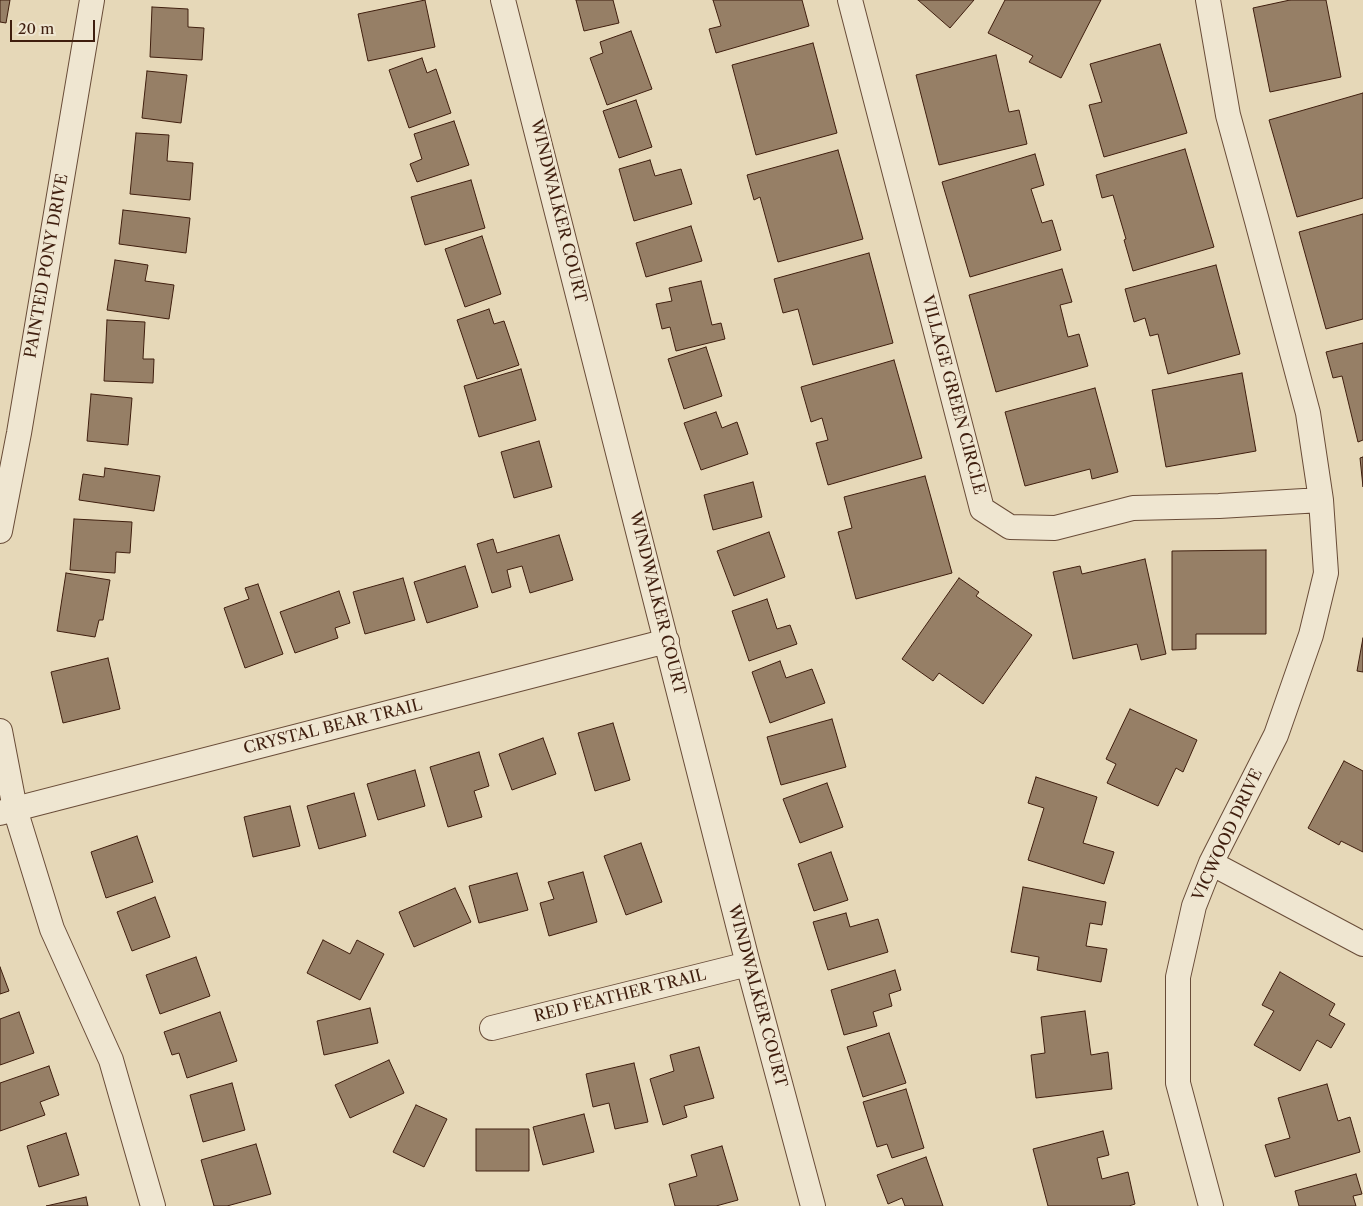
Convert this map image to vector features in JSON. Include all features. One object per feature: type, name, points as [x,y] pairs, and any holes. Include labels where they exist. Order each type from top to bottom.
[{"type":"street","name":"PAINTED PONY DRIVE","points":[[0,531],[19,433],[92,0]]},
{"type":"street","name":"WINDWALKER COURT","points":[[504,0],[748,964],[814,1206]]},
{"type":"street","name":"VILLAGE GREEN CIRCLE","points":[[850,0],[982,509],[1010,527],[1055,528],[1133,508],[1219,506],[1321,500]]},
{"type":"street","points":[[1208,0],[1228,115],[1308,413],[1321,500]]},
{"type":"street","name":"VICWOOD DRIVE","points":[[1211,1206],[1178,1084],[1178,976],[1194,906],[1211,863],[1276,736],[1311,635],[1326,573],[1321,500]]},
{"type":"street","name":"CRYSTAL BEAR TRAIL","points":[[7,811],[667,641]]},
{"type":"street","points":[[0,731],[7,811],[52,929],[111,1060],[153,1206]]},
{"type":"street","points":[[1211,863],[1363,944]]},
{"type":"street","name":"RED FEATHER TRAIL","points":[[492,1028],[748,964]]},
{"type":"building","points":[[0,0],[10,0],[6,23],[0,22]]},
{"type":"building","points":[[425,0],[435,47],[368,61],[358,14]]},
{"type":"building","points":[[576,0],[613,0],[619,23],[584,31]]},
{"type":"building","points":[[713,0],[802,0],[809,26],[716,53],[709,29],[721,26]]},
{"type":"building","points":[[918,0],[974,0],[950,28]]},
{"type":"building","points":[[1005,0],[1101,0],[1061,78],[1029,62],[1033,56],[988,33]]},
{"type":"building","points":[[1290,0],[1326,0],[1341,77],[1270,92],[1253,8]]},
{"type":"building","points":[[152,7],[188,9],[188,27],[204,28],[202,60],[150,57]]},
{"type":"building","points":[[631,31],[652,89],[607,105],[590,58],[603,53],[600,42]]},
{"type":"building","points":[[813,43],[837,133],[756,155],[732,65]]},
{"type":"building","points":[[1160,44],[1187,133],[1104,157],[1089,105],[1102,102],[1090,64]]},
{"type":"building","points":[[996,55],[1009,112],[1019,110],[1027,144],[939,165],[916,75]]},
{"type":"building","points":[[422,58],[427,73],[436,69],[451,113],[409,128],[389,70]]},
{"type":"building","points":[[147,71],[187,75],[181,123],[142,118]]},
{"type":"building","points":[[1363,93],[1363,198],[1297,217],[1269,120]]},
{"type":"building","points":[[636,100],[652,147],[619,158],[603,111]]},
{"type":"building","points":[[454,121],[469,165],[417,182],[410,164],[422,159],[414,134]]},
{"type":"building","points":[[136,133],[169,135],[167,161],[193,163],[190,200],[130,194]]},
{"type":"building","points":[[1185,149],[1214,247],[1133,271],[1113,195],[1102,198],[1096,175]]},
{"type":"building","points":[[838,150],[863,239],[778,262],[760,197],[754,200],[747,175]]},
{"type":"building","points":[[1035,154],[1044,185],[1031,189],[1042,223],[1052,220],[1061,250],[970,277],[942,182]]},
{"type":"building","points":[[650,160],[655,176],[681,169],[692,204],[634,221],[619,169]]},
{"type":"building","points":[[471,180],[485,228],[425,245],[411,197]]},
{"type":"building","points":[[123,210],[190,218],[186,253],[119,244]]},
{"type":"building","points":[[1363,214],[1363,319],[1326,329],[1299,232]]},
{"type":"building","points":[[691,226],[702,261],[646,277],[636,243]]},
{"type":"building","points":[[482,236],[501,294],[465,307],[445,249]]},
{"type":"building","points":[[869,253],[893,343],[813,365],[798,309],[783,313],[774,279]]},
{"type":"building","points":[[115,260],[148,265],[145,281],[174,285],[169,319],[107,310]]},
{"type":"building","points":[[1216,265],[1240,354],[1168,374],[1158,334],[1150,336],[1145,318],[1134,322],[1125,289]]},
{"type":"building","points":[[1062,269],[1072,302],[1060,305],[1068,337],[1079,334],[1088,366],[996,392],[969,295]]},
{"type":"building","points":[[701,281],[712,325],[721,323],[725,339],[676,351],[670,327],[662,329],[656,304],[672,301],[669,288]]},
{"type":"building","points":[[489,309],[494,324],[504,321],[519,365],[477,379],[457,320]]},
{"type":"building","points":[[107,320],[145,322],[143,359],[154,359],[153,383],[104,381]]},
{"type":"building","points":[[1363,343],[1363,440],[1358,442],[1342,376],[1333,378],[1326,352]]},
{"type":"building","points":[[706,347],[722,396],[684,409],[668,359]]},
{"type":"building","points":[[894,360],[922,458],[828,485],[816,443],[828,440],[822,418],[811,422],[801,387]]},
{"type":"building","points":[[521,369],[536,420],[479,437],[464,386]]},
{"type":"building","points":[[1242,373],[1256,451],[1166,467],[1152,390]]},
{"type":"building","points":[[1095,388],[1118,472],[1092,479],[1090,469],[1025,486],[1005,412]]},
{"type":"building","points":[[91,394],[132,398],[128,445],[87,441]]},
{"type":"building","points":[[716,412],[722,428],[737,422],[748,454],[701,470],[684,423]]},
{"type":"building","points":[[539,441],[552,487],[514,498],[501,452]]},
{"type":"building","points":[[1363,457],[1363,487],[1360,458]]},
{"type":"building","points":[[105,468],[160,476],[154,511],[79,500],[83,474],[104,477]]},
{"type":"building","points":[[925,476],[952,573],[856,599],[838,532],[852,528],[844,497]]},
{"type":"building","points":[[753,482],[762,517],[713,530],[704,495]]},
{"type":"building","points":[[74,519],[132,522],[130,553],[116,552],[115,573],[70,570]]},
{"type":"building","points":[[769,532],[785,577],[734,596],[717,551]]},
{"type":"building","points":[[559,535],[573,580],[530,593],[522,566],[507,570],[511,587],[492,593],[477,544],[493,539],[497,553]]},
{"type":"building","points":[[1266,550],[1266,634],[1196,634],[1196,649],[1172,650],[1172,551]]},
{"type":"building","points":[[1145,559],[1166,654],[1141,660],[1137,644],[1073,659],[1053,572],[1080,566],[1082,574]]},
{"type":"building","points":[[465,566],[478,607],[427,623],[414,582]]},
{"type":"building","points":[[66,573],[110,580],[103,620],[99,620],[95,637],[57,631]]},
{"type":"building","points":[[403,578],[415,620],[365,634],[353,592]]},
{"type":"building","points":[[959,578],[979,592],[976,596],[1032,635],[983,704],[939,673],[933,681],[902,659]]},
{"type":"building","points":[[258,584],[283,654],[245,668],[224,608],[249,599],[245,588]]},
{"type":"building","points":[[339,591],[350,623],[335,628],[338,638],[295,653],[280,612]]},
{"type":"building","points":[[767,599],[777,629],[790,625],[797,644],[749,661],[732,611]]},
{"type":"building","points":[[1363,638],[1363,672],[1357,671]]},
{"type":"building","points":[[108,658],[120,709],[63,723],[51,672]]},
{"type":"building","points":[[780,661],[786,678],[812,669],[825,703],[770,723],[752,672]]},
{"type":"building","points":[[1130,709],[1197,740],[1183,772],[1176,768],[1158,806],[1107,783],[1116,764],[1106,759]]},
{"type":"building","points":[[832,719],[846,767],[781,785],[767,737]]},
{"type":"building","points":[[613,723],[630,780],[595,791],[578,733]]},
{"type":"building","points":[[543,738],[556,774],[512,790],[499,754]]},
{"type":"building","points":[[479,752],[489,786],[474,791],[482,817],[448,827],[430,767]]},
{"type":"building","points":[[1344,761],[1363,771],[1363,852],[1341,841],[1339,845],[1308,828]]},
{"type":"building","points":[[415,770],[425,806],[378,820],[367,784]]},
{"type":"building","points":[[1036,777],[1097,797],[1083,843],[1114,852],[1104,884],[1028,860],[1044,808],[1028,803]]},
{"type":"building","points":[[827,783],[843,827],[800,843],[783,799]]},
{"type":"building","points":[[354,793],[366,836],[319,849],[307,806]]},
{"type":"building","points":[[290,806],[300,846],[253,857],[244,817]]},
{"type":"building","points":[[137,836],[153,882],[106,898],[91,852]]},
{"type":"building","points":[[641,843],[662,902],[626,915],[604,856]]},
{"type":"building","points":[[831,852],[848,900],[814,911],[798,864]]},
{"type":"building","points":[[583,872],[597,922],[549,936],[540,903],[554,899],[548,882]]},
{"type":"building","points":[[517,873],[528,910],[479,923],[469,886]]},
{"type":"building","points":[[1023,887],[1106,902],[1102,925],[1090,923],[1086,946],[1107,949],[1101,982],[1037,970],[1039,957],[1011,952]]},
{"type":"building","points":[[455,888],[471,922],[414,947],[399,912]]},
{"type":"building","points":[[155,897],[170,937],[132,951],[117,912]]},
{"type":"building","points":[[846,913],[850,927],[878,919],[888,952],[828,970],[813,922]]},
{"type":"building","points":[[323,940],[350,954],[357,940],[384,954],[360,1000],[307,973]]},
{"type":"building","points":[[196,957],[210,996],[160,1014],[146,975]]},
{"type":"building","points":[[0,967],[9,991],[0,994]]},
{"type":"building","points":[[895,970],[901,990],[889,994],[892,1006],[873,1012],[877,1026],[844,1035],[831,990]]},
{"type":"building","points":[[1280,972],[1335,1004],[1329,1015],[1345,1024],[1331,1048],[1317,1040],[1300,1071],[1254,1045],[1274,1011],[1262,1005]]},
{"type":"building","points":[[370,1008],[378,1043],[324,1055],[317,1021]]},
{"type":"building","points":[[1085,1011],[1091,1055],[1108,1052],[1112,1089],[1036,1098],[1031,1055],[1045,1053],[1041,1017]]},
{"type":"building","points":[[19,1012],[34,1053],[0,1065],[0,1019]]},
{"type":"building","points":[[220,1012],[237,1061],[187,1078],[179,1053],[172,1055],[164,1032]]},
{"type":"building","points":[[889,1033],[906,1083],[863,1097],[847,1047]]},
{"type":"building","points":[[699,1047],[714,1098],[684,1106],[687,1117],[663,1125],[650,1079],[674,1071],[670,1055]]},
{"type":"building","points":[[389,1060],[404,1093],[350,1118],[335,1085]]},
{"type":"building","points":[[634,1063],[648,1122],[615,1129],[609,1103],[593,1107],[586,1074]]},
{"type":"building","points":[[49,1066],[59,1095],[40,1102],[45,1115],[0,1131],[0,1083]]},
{"type":"building","points":[[232,1083],[245,1130],[203,1142],[190,1095]]},
{"type":"building","points":[[1327,1084],[1338,1121],[1350,1117],[1360,1152],[1275,1177],[1265,1145],[1290,1138],[1278,1098]]},
{"type":"building","points":[[906,1089],[924,1148],[892,1158],[887,1144],[877,1147],[863,1102]]},
{"type":"building","points":[[416,1105],[447,1119],[424,1167],[393,1152]]},
{"type":"building","points":[[584,1114],[594,1152],[543,1165],[533,1127]]},
{"type":"building","points":[[476,1129],[529,1129],[529,1171],[476,1171]]},
{"type":"building","points":[[1103,1131],[1109,1155],[1097,1158],[1102,1179],[1128,1172],[1135,1204],[1129,1206],[1048,1206],[1033,1149]]},
{"type":"building","points":[[66,1133],[79,1175],[39,1187],[27,1146]]},
{"type":"building","points":[[256,1144],[271,1194],[227,1206],[214,1206],[201,1160]]},
{"type":"building","points":[[722,1146],[738,1200],[716,1206],[675,1206],[669,1184],[697,1176],[691,1155]]},
{"type":"building","points":[[926,1157],[943,1206],[905,1206],[902,1198],[888,1204],[877,1175]]},
{"type":"building","points":[[1356,1174],[1362,1194],[1353,1196],[1356,1206],[1299,1206],[1295,1191]]},
{"type":"building","points":[[86,1197],[88,1206],[46,1206]]}]
